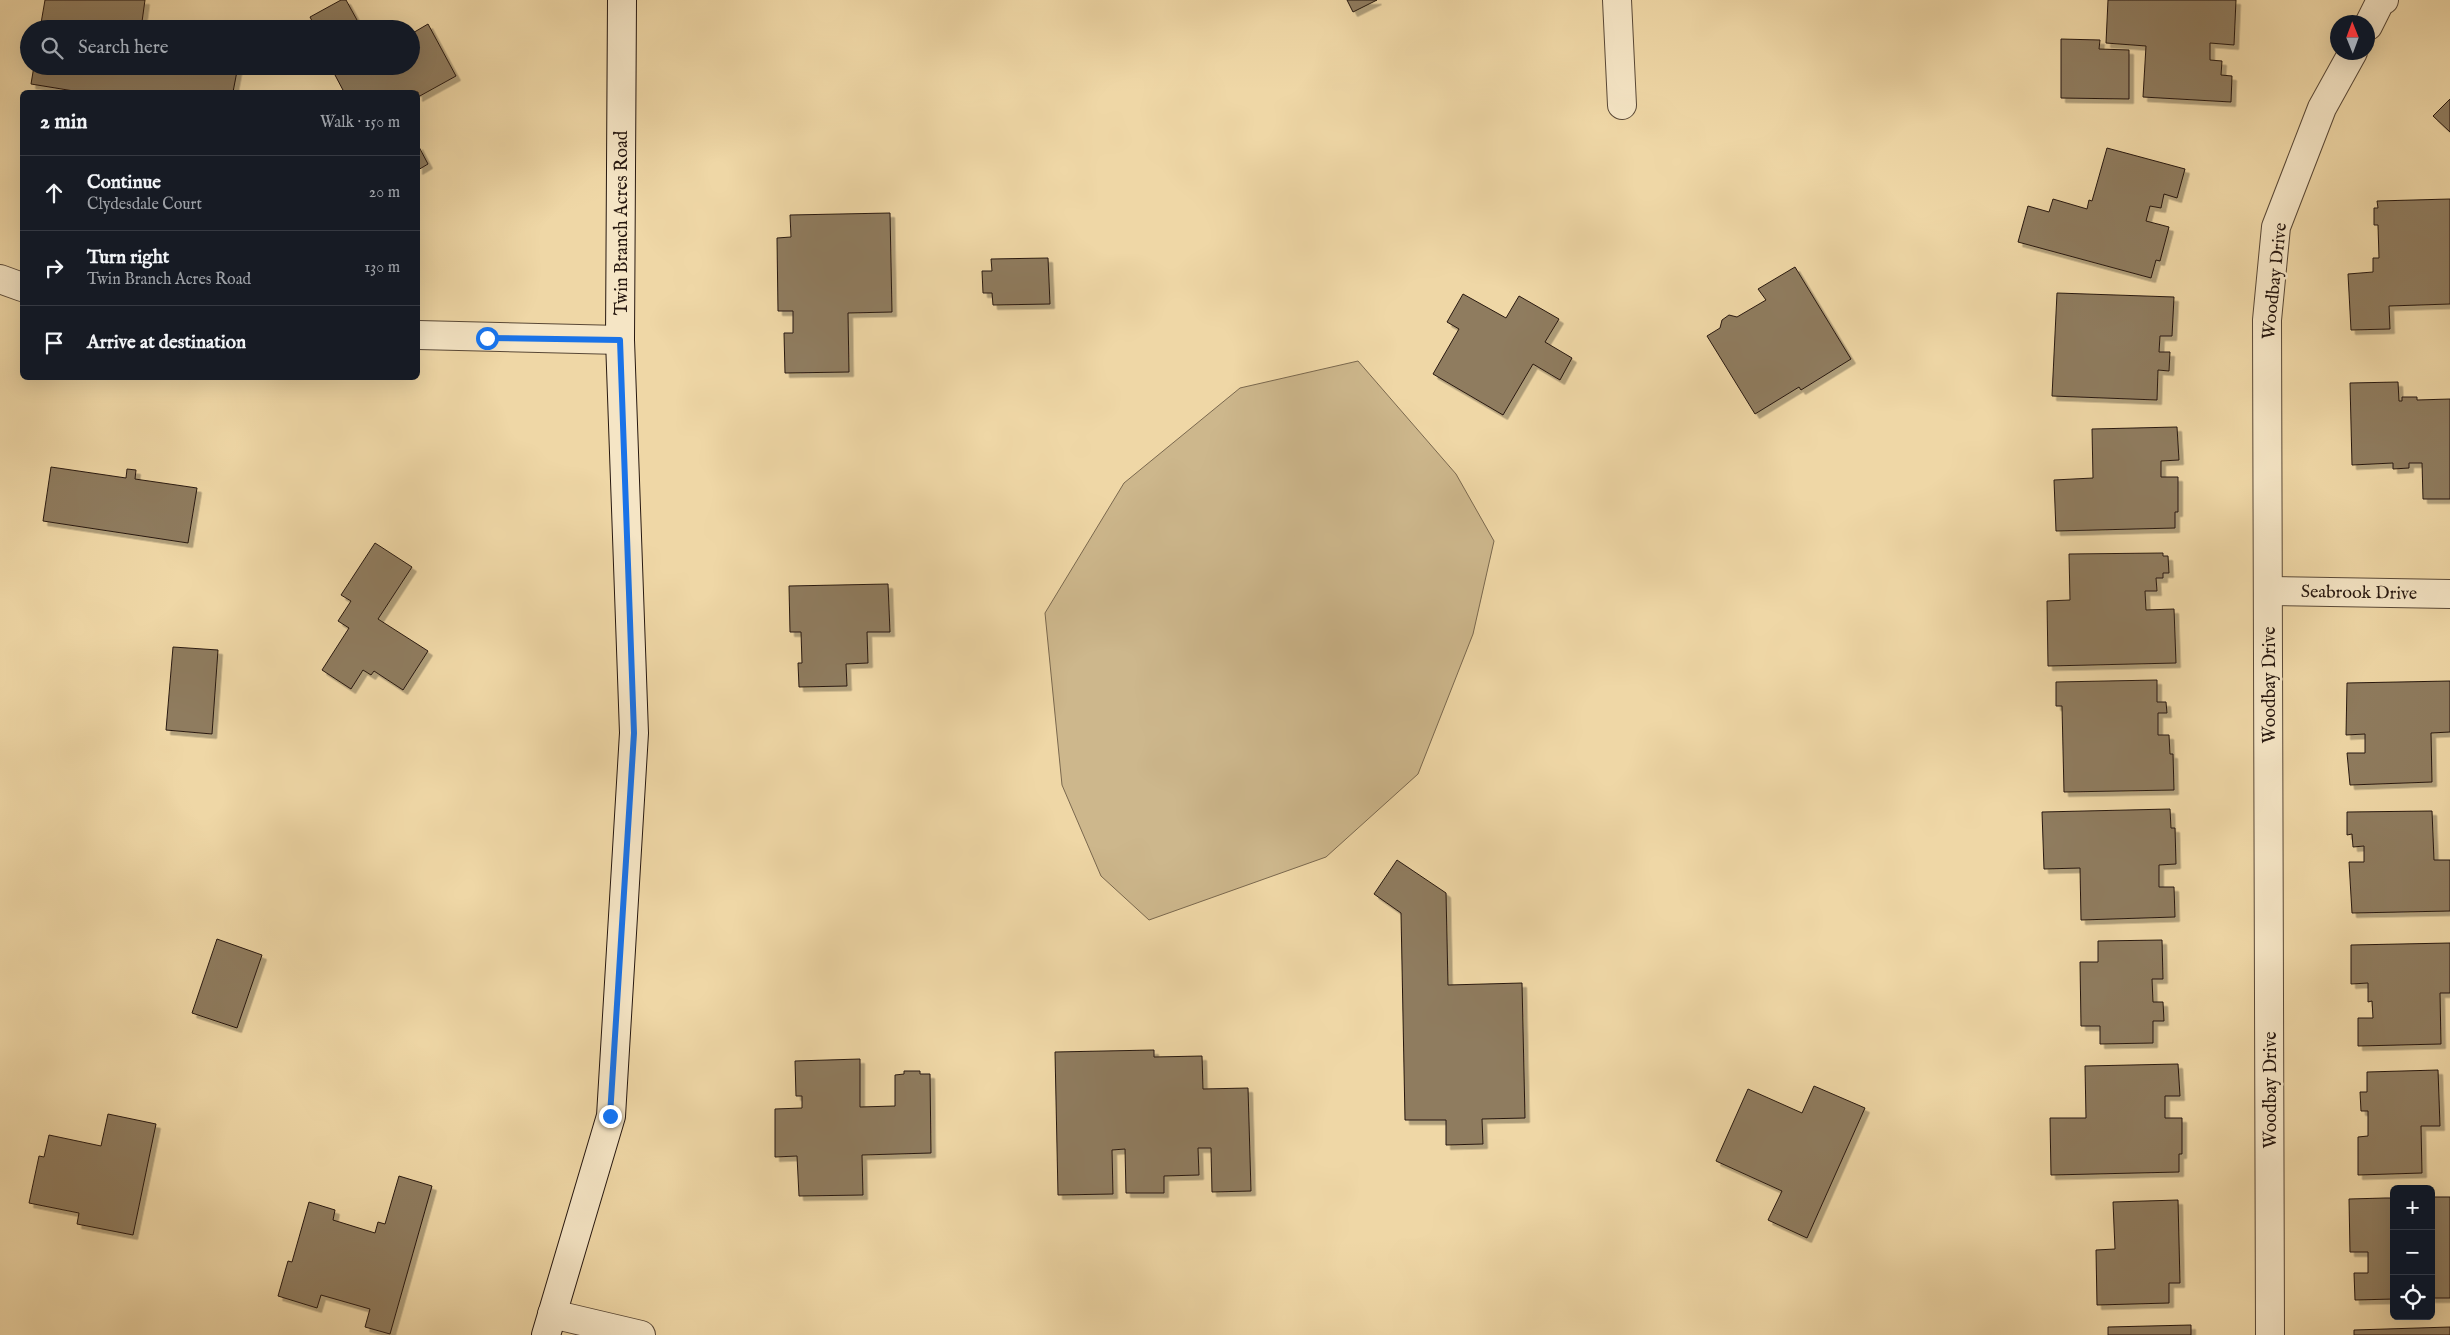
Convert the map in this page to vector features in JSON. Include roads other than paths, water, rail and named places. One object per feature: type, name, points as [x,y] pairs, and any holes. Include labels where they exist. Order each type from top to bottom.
[{"type":"street","name":"Twin Branch Acres Road","points":[[549,1325],[610,1116],[634,733],[620,340],[622,0]]},
{"type":"street","points":[[1617,0],[1622,104]]},
{"type":"street","points":[[2374,15],[2381,1]]},
{"type":"street","name":"Woodbay Drive","points":[[2270,1335],[2268,320],[2276,227],[2322,108],[2349,60]]},
{"type":"street","points":[[0,280],[20,285]]},
{"type":"street","points":[[420,335],[620,340]]},
{"type":"street","name":"Seabrook Drive","points":[[2269,591],[2450,594]]},
{"type":"street","points":[[549,1325],[641,1335]]}]
